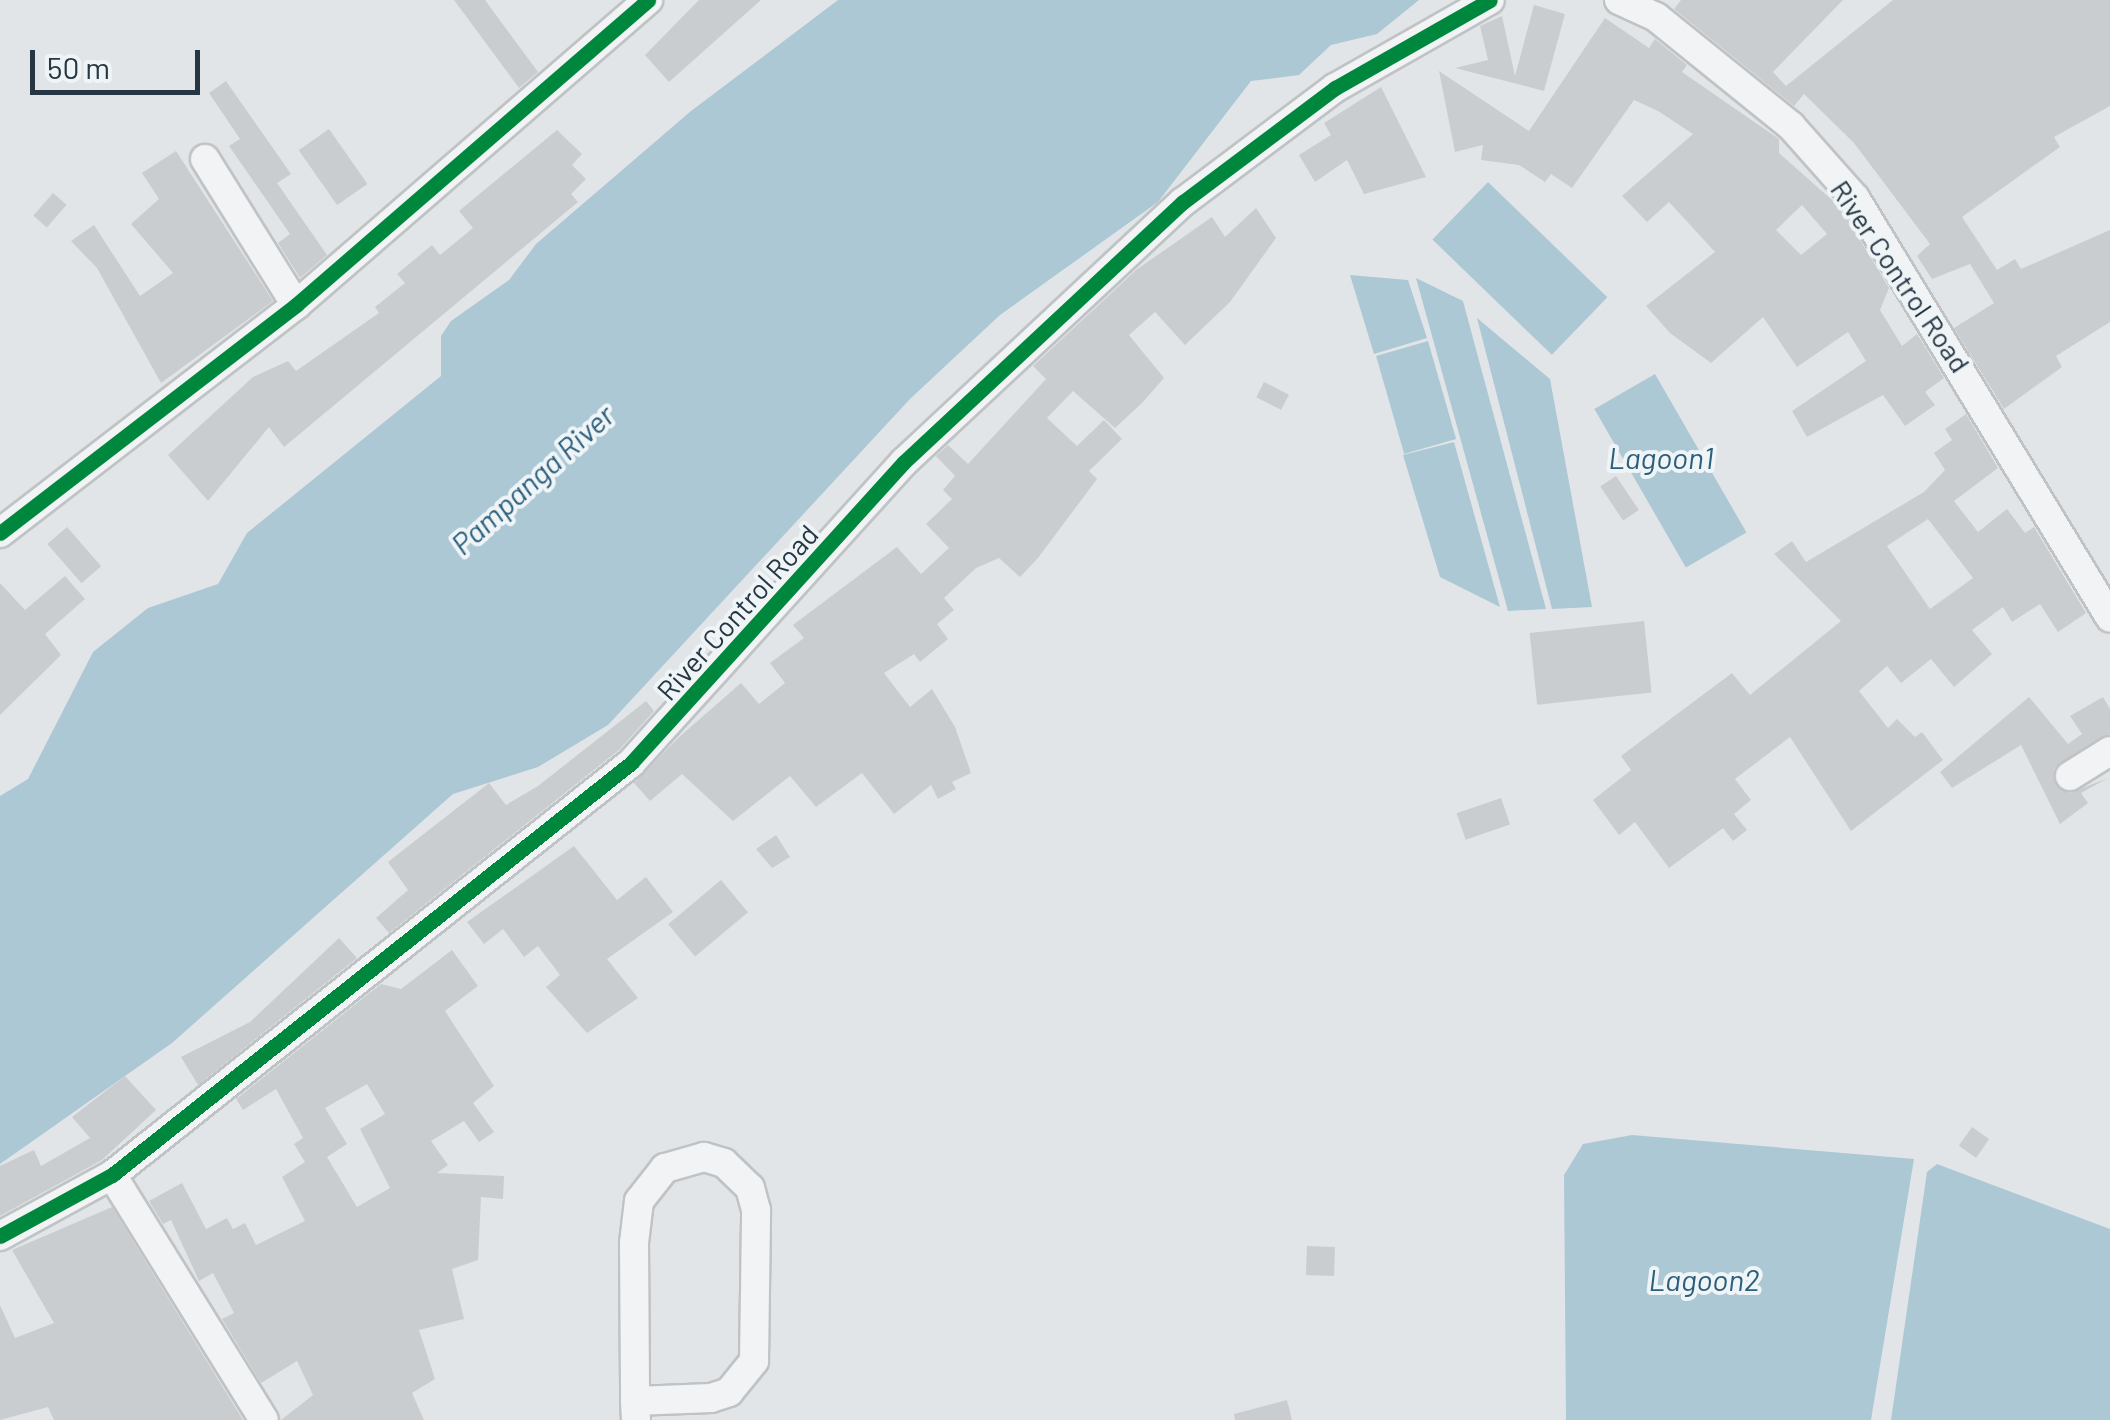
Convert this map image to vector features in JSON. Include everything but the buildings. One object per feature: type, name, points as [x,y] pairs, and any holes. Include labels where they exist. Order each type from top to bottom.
[{"type":"street","points":[[0,533],[296,305],[648,0]]},
{"type":"street","name":"River Control Road","points":[[0,1236],[112,1175],[631,763],[904,462],[1183,202],[1335,88],[1490,0]]},
{"type":"street","name":"River Control Road","points":[[1619,0],[1656,17],[1791,126],[1855,198],[2110,618]]},
{"type":"street","points":[[205,160],[296,305]]},
{"type":"street","points":[[2070,776],[2110,751]]},
{"type":"street","points":[[704,1158],[724,1163],[750,1188],[756,1210],[754,1361],[729,1392],[635,1410],[639,1201],[664,1168],[704,1158]]},
{"type":"street","points":[[112,1175],[264,1420]]},
{"type":"water","name":"Pampanga River","points":[[838,0],[1419,0],[1377,34],[1331,45],[1299,75],[1251,81],[1158,202],[1000,315],[910,399],[608,725],[538,767],[453,794],[172,1043],[0,1164],[0,796],[28,779],[93,652],[148,608],[218,584],[247,533],[441,376],[441,336],[451,321],[509,280],[536,244],[691,111]]},
{"type":"water","points":[[1488,182],[1607,297],[1552,355],[1432,240]]},
{"type":"water","points":[[1350,275],[1408,280],[1427,338],[1374,354]]},
{"type":"water","points":[[1416,278],[1463,301],[1546,609],[1508,611]]},
{"type":"water","points":[[1477,318],[1550,379],[1592,607],[1552,609]]},
{"type":"water","points":[[1428,341],[1456,439],[1404,454],[1376,356]]},
{"type":"water","name":"Lagoon1","points":[[1655,374],[1746,532],[1686,567],[1594,409]]},
{"type":"water","points":[[1454,442],[1500,607],[1440,577],[1403,455]]},
{"type":"water","name":"Lagoon2","points":[[1632,1135],[1914,1159],[1871,1420],[1566,1420],[1564,1175],[1583,1144]]},
{"type":"water","points":[[1937,1164],[2110,1229],[2110,1420],[1891,1420],[1927,1172]]},
{"type":"cycle path","points":[[0,533],[296,305],[648,0]]},
{"type":"cycle path","points":[[0,1236],[112,1175],[631,763],[904,462],[1183,202],[1335,88],[1490,0]]}]
